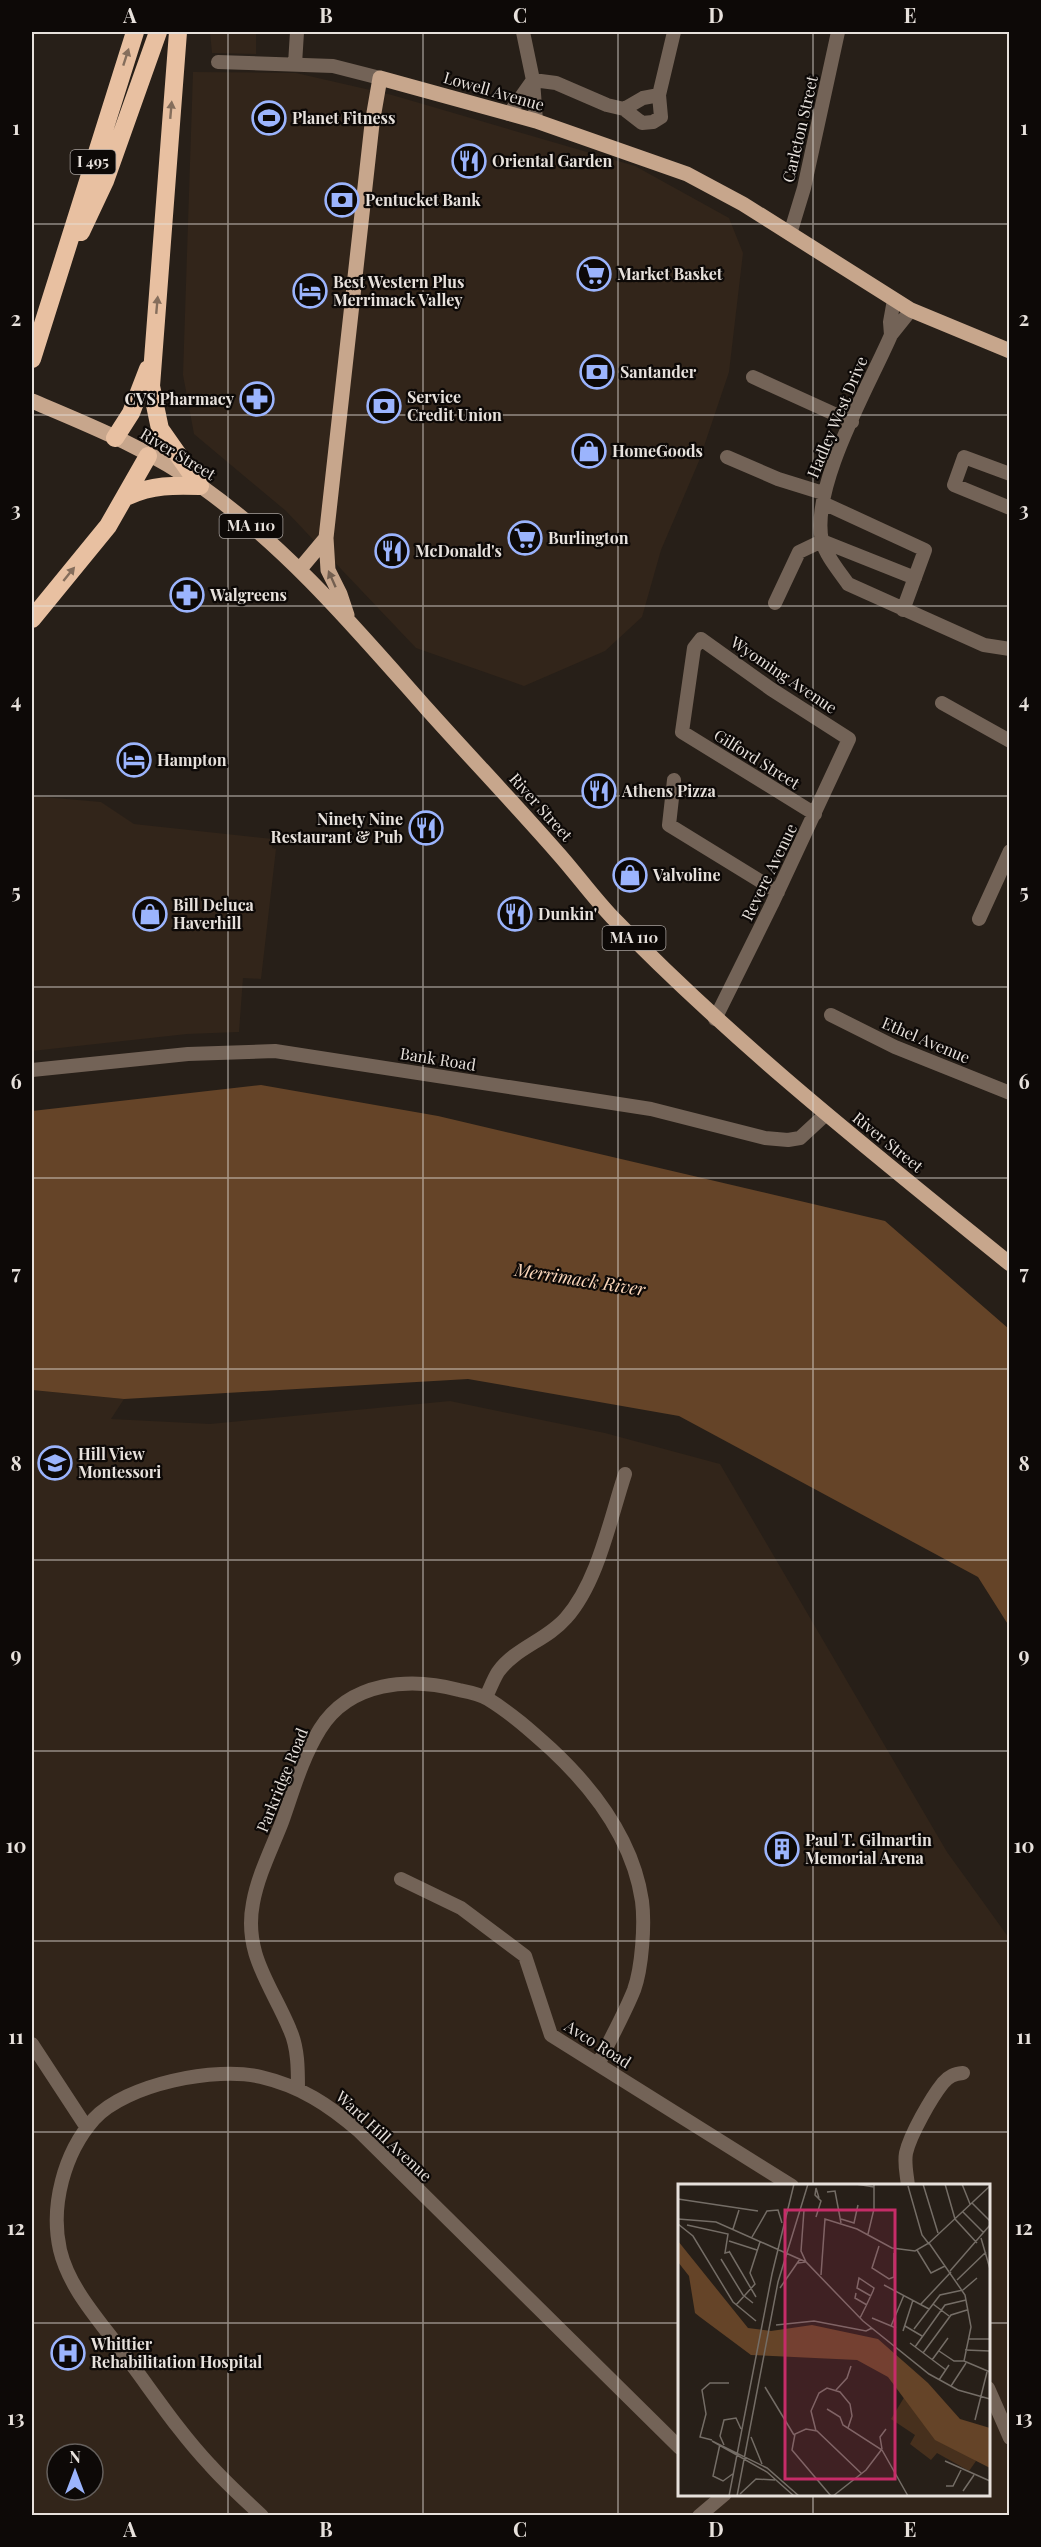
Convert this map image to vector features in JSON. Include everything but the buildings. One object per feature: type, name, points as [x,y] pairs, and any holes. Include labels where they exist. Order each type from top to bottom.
[{"type":"highway","name":"I 495","points":[[32,359],[135,32]]},
{"type":"highway","points":[[52,293],[105,181],[158,32]]},
{"type":"highway","points":[[178,32],[151,363],[154,408],[160,429],[200,486]]},
{"type":"highway","points":[[116,438],[131,414],[151,363]]},
{"type":"highway","points":[[32,619],[108,526],[128,496],[148,456]]},
{"type":"highway","points":[[128,496],[145,488],[168,485],[200,486]]},
{"type":"main road","name":"Lowell Avenue","points":[[380,78],[537,122],[687,174],[790,234],[911,310],[1010,351]]},
{"type":"main road","points":[[347,618],[340,594],[328,570],[326,538],[373,116],[380,78]]},
{"type":"main road","name":"River Street","points":[[32,401],[116,438],[200,486],[300,569],[488,774],[610,915],[715,1019],[826,1114],[1010,1264]]},
{"type":"main road","points":[[300,569],[326,538]]},
{"type":"street","points":[[295,64],[297,32]]},
{"type":"street","points":[[523,32],[533,80],[537,122]]},
{"type":"street","points":[[533,80],[556,83],[607,105],[624,109],[642,123],[653,122],[661,117],[659,94],[674,32]]},
{"type":"street","name":"Carleton Street","points":[[790,234],[804,188],[838,32]]},
{"type":"street","points":[[218,62],[333,66],[380,78]]},
{"type":"street","points":[[509,114],[533,80]]},
{"type":"street","points":[[624,109],[643,98],[659,94]]},
{"type":"street","name":"Hadley West Drive","points":[[891,335],[890,322],[894,300]]},
{"type":"street","name":"Hadley West Drive","points":[[911,310],[891,335],[852,422],[822,498],[822,541],[835,566],[848,584],[984,645],[1010,649]]},
{"type":"street","points":[[753,377],[852,422]]},
{"type":"street","points":[[727,457],[822,498],[925,550],[903,610]]},
{"type":"street","points":[[1010,474],[964,457],[954,485],[1010,508]]},
{"type":"street","points":[[775,603],[799,552],[822,541],[915,578]]},
{"type":"street","name":"Gilford Street","points":[[701,639],[694,648],[682,732],[815,814]]},
{"type":"street","name":"Wyoming Avenue","points":[[701,639],[771,689],[849,739]]},
{"type":"street","points":[[942,703],[1010,741]]},
{"type":"street","name":"Revere Avenue","points":[[715,1019],[778,892],[849,739]]},
{"type":"street","points":[[674,780],[669,825],[778,892]]},
{"type":"street","points":[[979,919],[1010,851]]},
{"type":"street","name":"Ethel Avenue","points":[[831,1015],[895,1047],[1009,1092]]},
{"type":"street","name":"Bank Road","points":[[32,1070],[188,1054],[274,1051],[651,1109],[765,1138],[788,1140],[800,1138],[826,1114]]},
{"type":"street","points":[[486,1697],[499,1671],[520,1652],[553,1630],[566,1618],[586,1590],[625,1474]]},
{"type":"street","name":"Parkridge Road","points":[[298,2089],[296,2050],[290,2030],[258,1967],[252,1939],[253,1903],[302,1766],[321,1728],[343,1705],[367,1690],[404,1682],[425,1683],[486,1697],[520,1721],[596,1796],[620,1833],[635,1867],[642,1903],[641,1946],[634,1988],[598,2063]]},
{"type":"street","name":"Avco Road","points":[[401,1879],[461,1908],[525,1956],[551,2035],[789,2184]]},
{"type":"street","points":[[32,2044],[87,2128]]},
{"type":"street","points":[[909,2184],[905,2164],[906,2150],[944,2082],[953,2074],[963,2073]]},
{"type":"street","name":"Ward Hill Avenue","points":[[262,2516],[209,2465],[103,2325],[66,2272],[57,2235],[59,2188],[73,2153],[87,2128],[96,2117],[129,2097],[178,2079],[202,2075],[259,2076],[298,2089],[331,2107],[359,2131],[678,2446]]},
{"type":"street","points":[[990,2393],[1010,2439]]},
{"type":"street","points":[[699,2516],[723,2496]]},
{"type":"shaded area","points":[[210,32],[256,32],[256,54],[212,53]]},
{"type":"shaded area","points":[[193,72],[296,73],[392,95],[635,166],[729,218],[743,253],[729,372],[699,461],[661,550],[642,617],[605,651],[524,686],[416,648],[286,511],[194,434],[183,375]]},
{"type":"shaded area","name":"Bill Deluca Haverhill","points":[[32,796],[101,802],[134,824],[273,839],[272,848],[276,849],[261,979],[243,978],[239,1032],[187,1034],[32,1051]]},
{"type":"shaded area","points":[[32,1390],[124,1399],[111,1419],[210,1424],[450,1401],[605,1433],[720,1464],[947,1852],[1009,1938],[1009,2515],[32,2515]]},
{"type":"water","name":"Merrimack River","points":[[261,1085],[438,1116],[885,1221],[1009,1329],[1009,1626],[978,1577],[679,1416],[468,1379],[124,1399],[32,1390],[32,1111]]},
{"type":"place","name":"Planet Fitness","points":[[269,118]]},
{"type":"place","name":"Oriental Garden","points":[[469,161]]},
{"type":"place","name":"Pentucket Bank","points":[[342,200]]},
{"type":"place","name":"Market Basket","points":[[594,274]]},
{"type":"place","name":"Best Western Plus Merrimack Valley","points":[[310,291]]},
{"type":"place","name":"Santander","points":[[597,372]]},
{"type":"place","name":"CVS Pharmacy","points":[[257,399]]},
{"type":"place","name":"Service Credit Union","points":[[384,406]]},
{"type":"place","name":"HomeGoods","points":[[589,451]]},
{"type":"place","name":"Burlington","points":[[525,538]]},
{"type":"place","name":"McDonald's","points":[[392,551]]},
{"type":"place","name":"Walgreens","points":[[187,595]]},
{"type":"place","name":"Hampton","points":[[134,760]]},
{"type":"place","name":"Athens Pizza","points":[[599,791]]},
{"type":"place","name":"Ninety Nine Restaurant & Pub","points":[[426,828]]},
{"type":"place","name":"Valvoline","points":[[630,875]]},
{"type":"place","name":"Bill Deluca Haverhill","points":[[150,914]]},
{"type":"place","name":"Dunkin'","points":[[515,914]]},
{"type":"place","name":"Hill View Montessori","points":[[55,1463]]},
{"type":"place","name":"Paul T. Gilmartin Memorial Arena","points":[[782,1849]]},
{"type":"place","name":"Whittier Rehabilitation Hospital","points":[[68,2353]]}]
